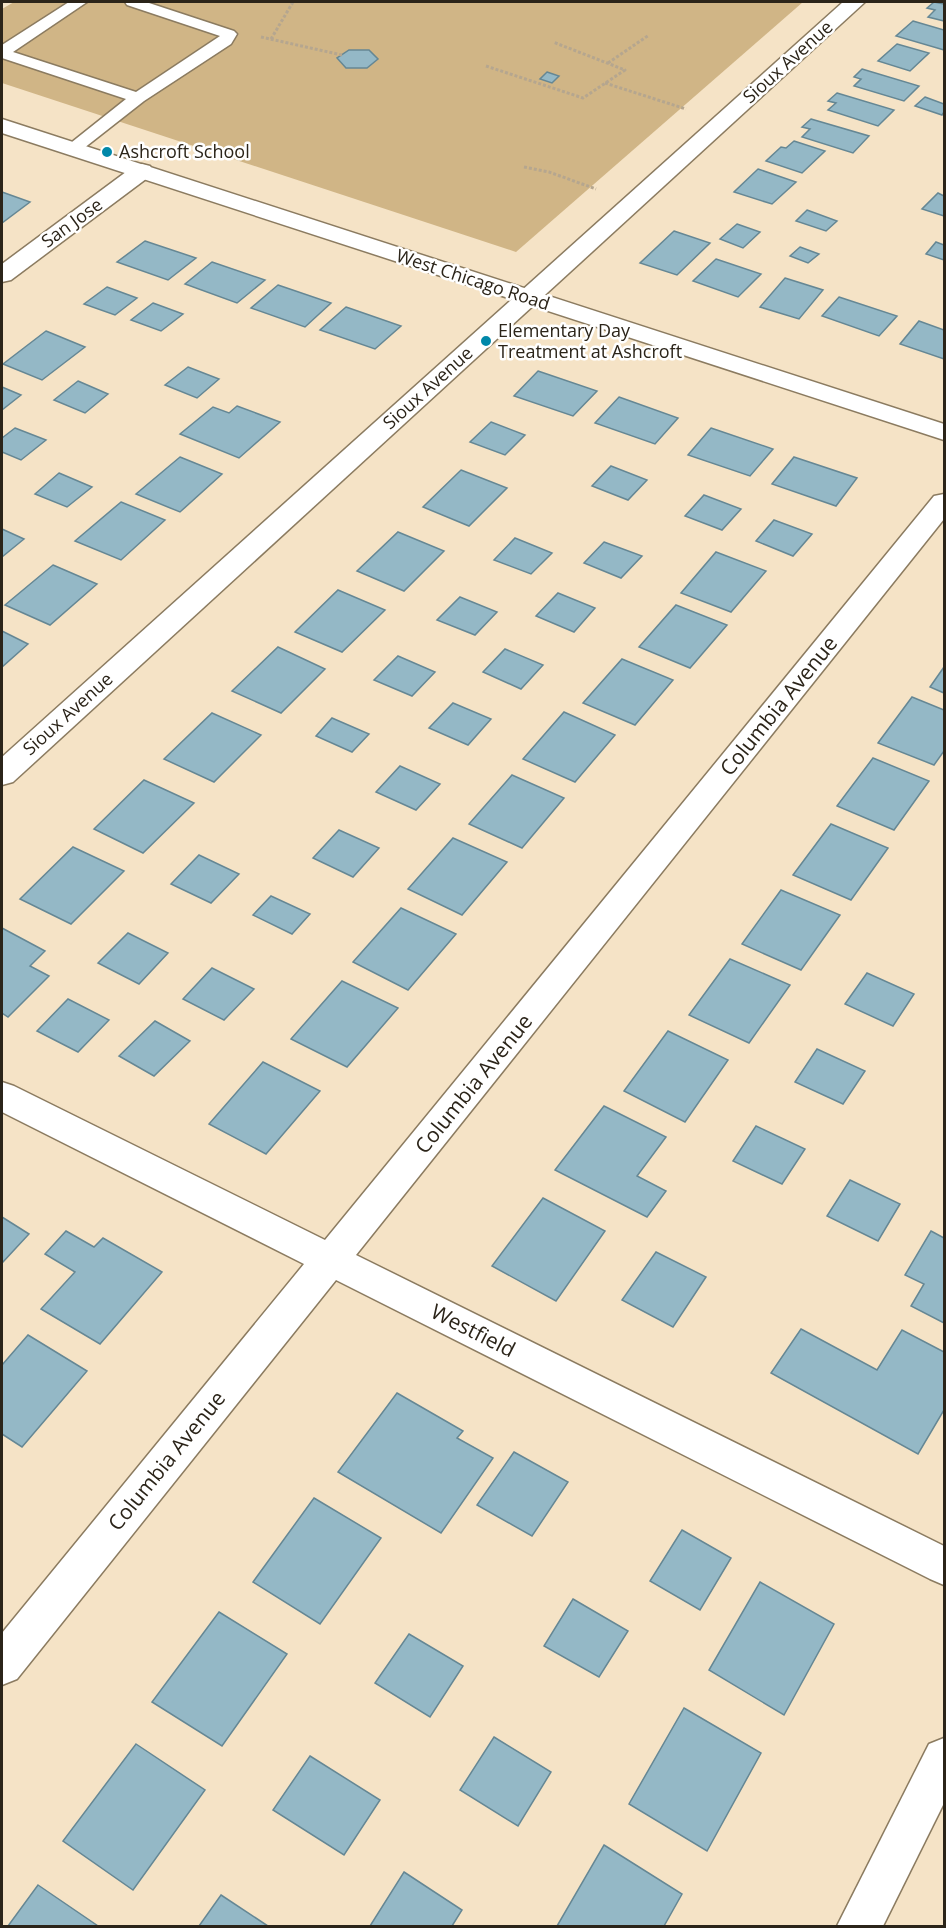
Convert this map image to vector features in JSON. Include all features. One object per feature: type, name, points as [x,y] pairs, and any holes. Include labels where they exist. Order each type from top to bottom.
[{"type":"street","name":"Sioux Avenue","points":[[2,774],[855,2]]},
{"type":"street","name":"West Chicago Road","points":[[2,126],[945,432]]},
{"type":"street","name":"San Jose","points":[[2,275],[142,171]]},
{"type":"street","name":"Columbia Avenue","points":[[2,1665],[945,502]]},
{"type":"street","name":"Westfield","points":[[2,1096],[945,1566]]},
{"type":"street","points":[[859,1926],[945,1759]]},
{"type":"lane","points":[[2,53],[79,2]]},
{"type":"lane","points":[[73,149],[138,98],[226,41],[229,34],[132,2]]},
{"type":"lane","points":[[2,53],[138,98]]},
{"type":"path","points":[[272,39],[294,2]]},
{"type":"path","points":[[229,34],[272,39],[342,55]]},
{"type":"path","points":[[608,63],[649,35]]},
{"type":"path","points":[[486,66],[583,98],[625,70],[553,42]]},
{"type":"path","points":[[605,83],[687,109]]},
{"type":"path","points":[[524,167],[549,172],[597,189]]},
{"type":"shaded area","points":[[14,2],[803,2],[516,252],[2,83],[2,9]]},
{"type":"building","points":[[934,2],[944,4],[944,21],[928,17],[935,10],[927,8]]},
{"type":"building","points":[[913,21],[944,30],[944,50],[896,36]]},
{"type":"building","points":[[897,44],[929,53],[910,71],[878,61]]},
{"type":"building","points":[[349,50],[369,50],[378,59],[367,68],[346,68],[337,58]]},
{"type":"building","points":[[862,69],[919,86],[904,101],[854,86],[861,79],[854,77]]},
{"type":"building","points":[[547,72],[559,76],[552,83],[540,79]]},
{"type":"building","points":[[837,93],[894,110],[878,126],[828,110],[836,103],[828,101]]},
{"type":"building","points":[[925,97],[944,104],[942,115],[915,106]]},
{"type":"building","points":[[811,119],[869,136],[853,153],[802,137],[810,129],[802,127]]},
{"type":"building","points":[[794,141],[825,151],[802,173],[766,161],[781,147],[786,148]]},
{"type":"building","points":[[758,169],[796,182],[772,204],[734,192]]},
{"type":"building","points":[[2,192],[30,202],[2,223]]},
{"type":"building","points":[[938,193],[944,196],[944,216],[922,209]]},
{"type":"building","points":[[807,210],[837,221],[826,231],[796,221]]},
{"type":"building","points":[[737,224],[760,232],[743,248],[720,239]]},
{"type":"building","points":[[674,231],[710,243],[677,275],[640,263]]},
{"type":"building","points":[[145,241],[196,258],[168,280],[117,262]]},
{"type":"building","points":[[936,242],[944,245],[944,260],[926,254]]},
{"type":"building","points":[[800,247],[819,254],[808,263],[790,256]]},
{"type":"building","points":[[716,259],[761,274],[738,297],[693,281]]},
{"type":"building","points":[[212,262],[265,280],[237,303],[185,284]]},
{"type":"building","points":[[785,278],[823,290],[799,319],[760,307]]},
{"type":"building","points":[[278,285],[331,303],[305,327],[251,308]]},
{"type":"building","points":[[107,287],[137,298],[115,315],[84,304]]},
{"type":"building","points":[[839,297],[897,316],[879,336],[822,316]]},
{"type":"building","points":[[153,303],[183,314],[161,331],[131,320]]},
{"type":"building","points":[[346,307],[401,326],[375,349],[320,330]]},
{"type":"building","points":[[919,321],[944,330],[944,359],[900,344]]},
{"type":"building","points":[[46,331],[85,347],[42,380],[3,364]]},
{"type":"building","points":[[188,367],[219,379],[197,398],[165,385]]},
{"type":"building","points":[[538,371],[597,391],[573,416],[514,396]]},
{"type":"building","points":[[78,381],[108,394],[85,413],[54,400]]},
{"type":"building","points":[[2,387],[21,395],[2,410]]},
{"type":"building","points":[[619,397],[678,418],[655,444],[595,423]]},
{"type":"building","points":[[237,406],[280,422],[239,458],[180,434],[213,407],[229,413]]},
{"type":"building","points":[[491,422],[525,435],[505,455],[470,442]]},
{"type":"building","points":[[15,428],[46,440],[21,460],[2,452],[2,438]]},
{"type":"building","points":[[711,428],[773,449],[750,476],[688,455]]},
{"type":"building","points":[[180,457],[222,474],[180,512],[136,494]]},
{"type":"building","points":[[794,457],[857,478],[836,506],[772,484]]},
{"type":"building","points":[[611,466],[647,480],[628,500],[592,486]]},
{"type":"building","points":[[461,470],[507,488],[469,526],[423,507]]},
{"type":"building","points":[[59,473],[92,487],[67,507],[35,494]]},
{"type":"building","points":[[704,495],[741,509],[722,530],[685,516]]},
{"type":"building","points":[[121,502],[165,520],[121,560],[75,541]]},
{"type":"building","points":[[774,520],[812,534],[793,556],[756,541]]},
{"type":"building","points":[[2,529],[24,539],[2,557]]},
{"type":"building","points":[[398,532],[444,551],[404,591],[357,571]]},
{"type":"building","points":[[515,538],[552,553],[531,574],[494,560]]},
{"type":"building","points":[[604,542],[642,556],[621,578],[584,563]]},
{"type":"building","points":[[716,552],[766,571],[731,612],[681,593]]},
{"type":"building","points":[[53,565],[97,584],[50,625],[5,605]]},
{"type":"building","points":[[338,590],[385,610],[342,652],[295,632]]},
{"type":"building","points":[[558,593],[595,608],[574,632],[536,616]]},
{"type":"building","points":[[460,597],[497,612],[475,635],[437,620]]},
{"type":"building","points":[[676,605],[727,625],[690,668],[639,647]]},
{"type":"building","points":[[2,631],[28,644],[2,667]]},
{"type":"building","points":[[278,647],[325,669],[281,713],[232,691]]},
{"type":"building","points":[[505,649],[543,665],[521,689],[483,672]]},
{"type":"building","points":[[398,656],[435,672],[412,696],[374,680]]},
{"type":"building","points":[[622,659],[673,680],[635,725],[583,703]]},
{"type":"building","points":[[944,667],[944,693],[930,687]]},
{"type":"building","points":[[912,697],[944,710],[944,751],[934,765],[878,743]]},
{"type":"building","points":[[453,703],[491,719],[468,745],[429,728]]},
{"type":"building","points":[[564,712],[615,735],[575,782],[523,759]]},
{"type":"building","points":[[212,713],[261,735],[214,782],[164,759]]},
{"type":"building","points":[[332,718],[369,734],[352,752],[316,736]]},
{"type":"building","points":[[873,758],[929,781],[894,830],[837,806]]},
{"type":"building","points":[[400,766],[440,784],[416,810],[376,792]]},
{"type":"building","points":[[512,775],[564,798],[522,848],[469,824]]},
{"type":"building","points":[[144,780],[194,803],[143,853],[94,829]]},
{"type":"building","points":[[831,824],[888,848],[851,900],[793,875]]},
{"type":"building","points":[[339,830],[379,848],[353,877],[313,858]]},
{"type":"building","points":[[453,838],[507,862],[462,915],[408,889]]},
{"type":"building","points":[[73,847],[124,871],[71,924],[20,899]]},
{"type":"building","points":[[199,855],[239,874],[211,903],[171,884]]},
{"type":"building","points":[[781,890],[840,915],[801,970],[742,944]]},
{"type":"building","points":[[271,896],[310,914],[292,934],[253,915]]},
{"type":"building","points":[[401,908],[456,934],[408,990],[353,962]]},
{"type":"building","points":[[2,928],[45,951],[30,966],[49,976],[8,1017],[2,1013]]},
{"type":"building","points":[[128,933],[168,953],[139,984],[98,963]]},
{"type":"building","points":[[730,959],[790,985],[749,1043],[689,1015]]},
{"type":"building","points":[[212,968],[254,989],[224,1020],[183,999]]},
{"type":"building","points":[[867,973],[914,994],[893,1026],[845,1004]]},
{"type":"building","points":[[342,981],[398,1008],[347,1067],[291,1039]]},
{"type":"building","points":[[68,999],[109,1020],[78,1052],[37,1031]]},
{"type":"building","points":[[155,1021],[190,1041],[154,1076],[119,1056]]},
{"type":"building","points":[[668,1031],[728,1060],[685,1122],[624,1091]]},
{"type":"building","points":[[817,1049],[865,1071],[843,1104],[795,1082]]},
{"type":"building","points":[[263,1062],[320,1091],[266,1154],[209,1124]]},
{"type":"building","points":[[604,1106],[666,1137],[637,1176],[666,1191],[647,1217],[555,1170]]},
{"type":"building","points":[[756,1126],[805,1149],[782,1184],[733,1161]]},
{"type":"building","points":[[850,1180],[900,1204],[878,1241],[827,1216]]},
{"type":"building","points":[[543,1198],[605,1231],[556,1301],[492,1266]]},
{"type":"building","points":[[2,1217],[29,1234],[2,1263]]},
{"type":"building","points":[[66,1231],[94,1247],[103,1238],[162,1272],[100,1344],[41,1309],[75,1272],[45,1254]]},
{"type":"building","points":[[931,1231],[944,1238],[944,1323],[911,1306],[924,1284],[905,1275]]},
{"type":"building","points":[[656,1252],[706,1277],[673,1327],[622,1300]]},
{"type":"building","points":[[801,1329],[877,1370],[902,1330],[944,1352],[944,1410],[918,1454],[771,1373]]},
{"type":"building","points":[[28,1335],[87,1371],[22,1447],[2,1434],[2,1365]]},
{"type":"building","points":[[397,1393],[463,1431],[457,1438],[493,1458],[441,1533],[338,1472]]},
{"type":"building","points":[[514,1452],[568,1482],[532,1536],[477,1505]]},
{"type":"building","points":[[314,1498],[381,1538],[320,1624],[253,1582]]},
{"type":"building","points":[[682,1530],[731,1558],[700,1610],[650,1581]]},
{"type":"building","points":[[760,1582],[834,1624],[784,1715],[709,1670]]},
{"type":"building","points":[[573,1599],[628,1631],[599,1677],[544,1646]]},
{"type":"building","points":[[219,1612],[287,1654],[222,1746],[152,1702]]},
{"type":"building","points":[[409,1634],[463,1666],[430,1717],[375,1683]]},
{"type":"building","points":[[684,1708],[761,1753],[707,1851],[629,1804]]},
{"type":"building","points":[[494,1737],[551,1772],[518,1826],[460,1790]]},
{"type":"building","points":[[136,1744],[205,1790],[133,1890],[63,1841]]},
{"type":"building","points":[[310,1756],[380,1800],[344,1855],[273,1810]]},
{"type":"building","points":[[604,1845],[682,1894],[664,1926],[557,1926]]},
{"type":"building","points":[[404,1872],[462,1910],[452,1926],[370,1926]]},
{"type":"building","points":[[38,1885],[98,1926],[8,1926]]},
{"type":"building","points":[[221,1895],[268,1926],[199,1926]]},
{"type":"place","name":"Ashcroft School","points":[[107,152]]},
{"type":"place","name":"Elementary Day Treatment at Ashcroft","points":[[486,341]]}]
